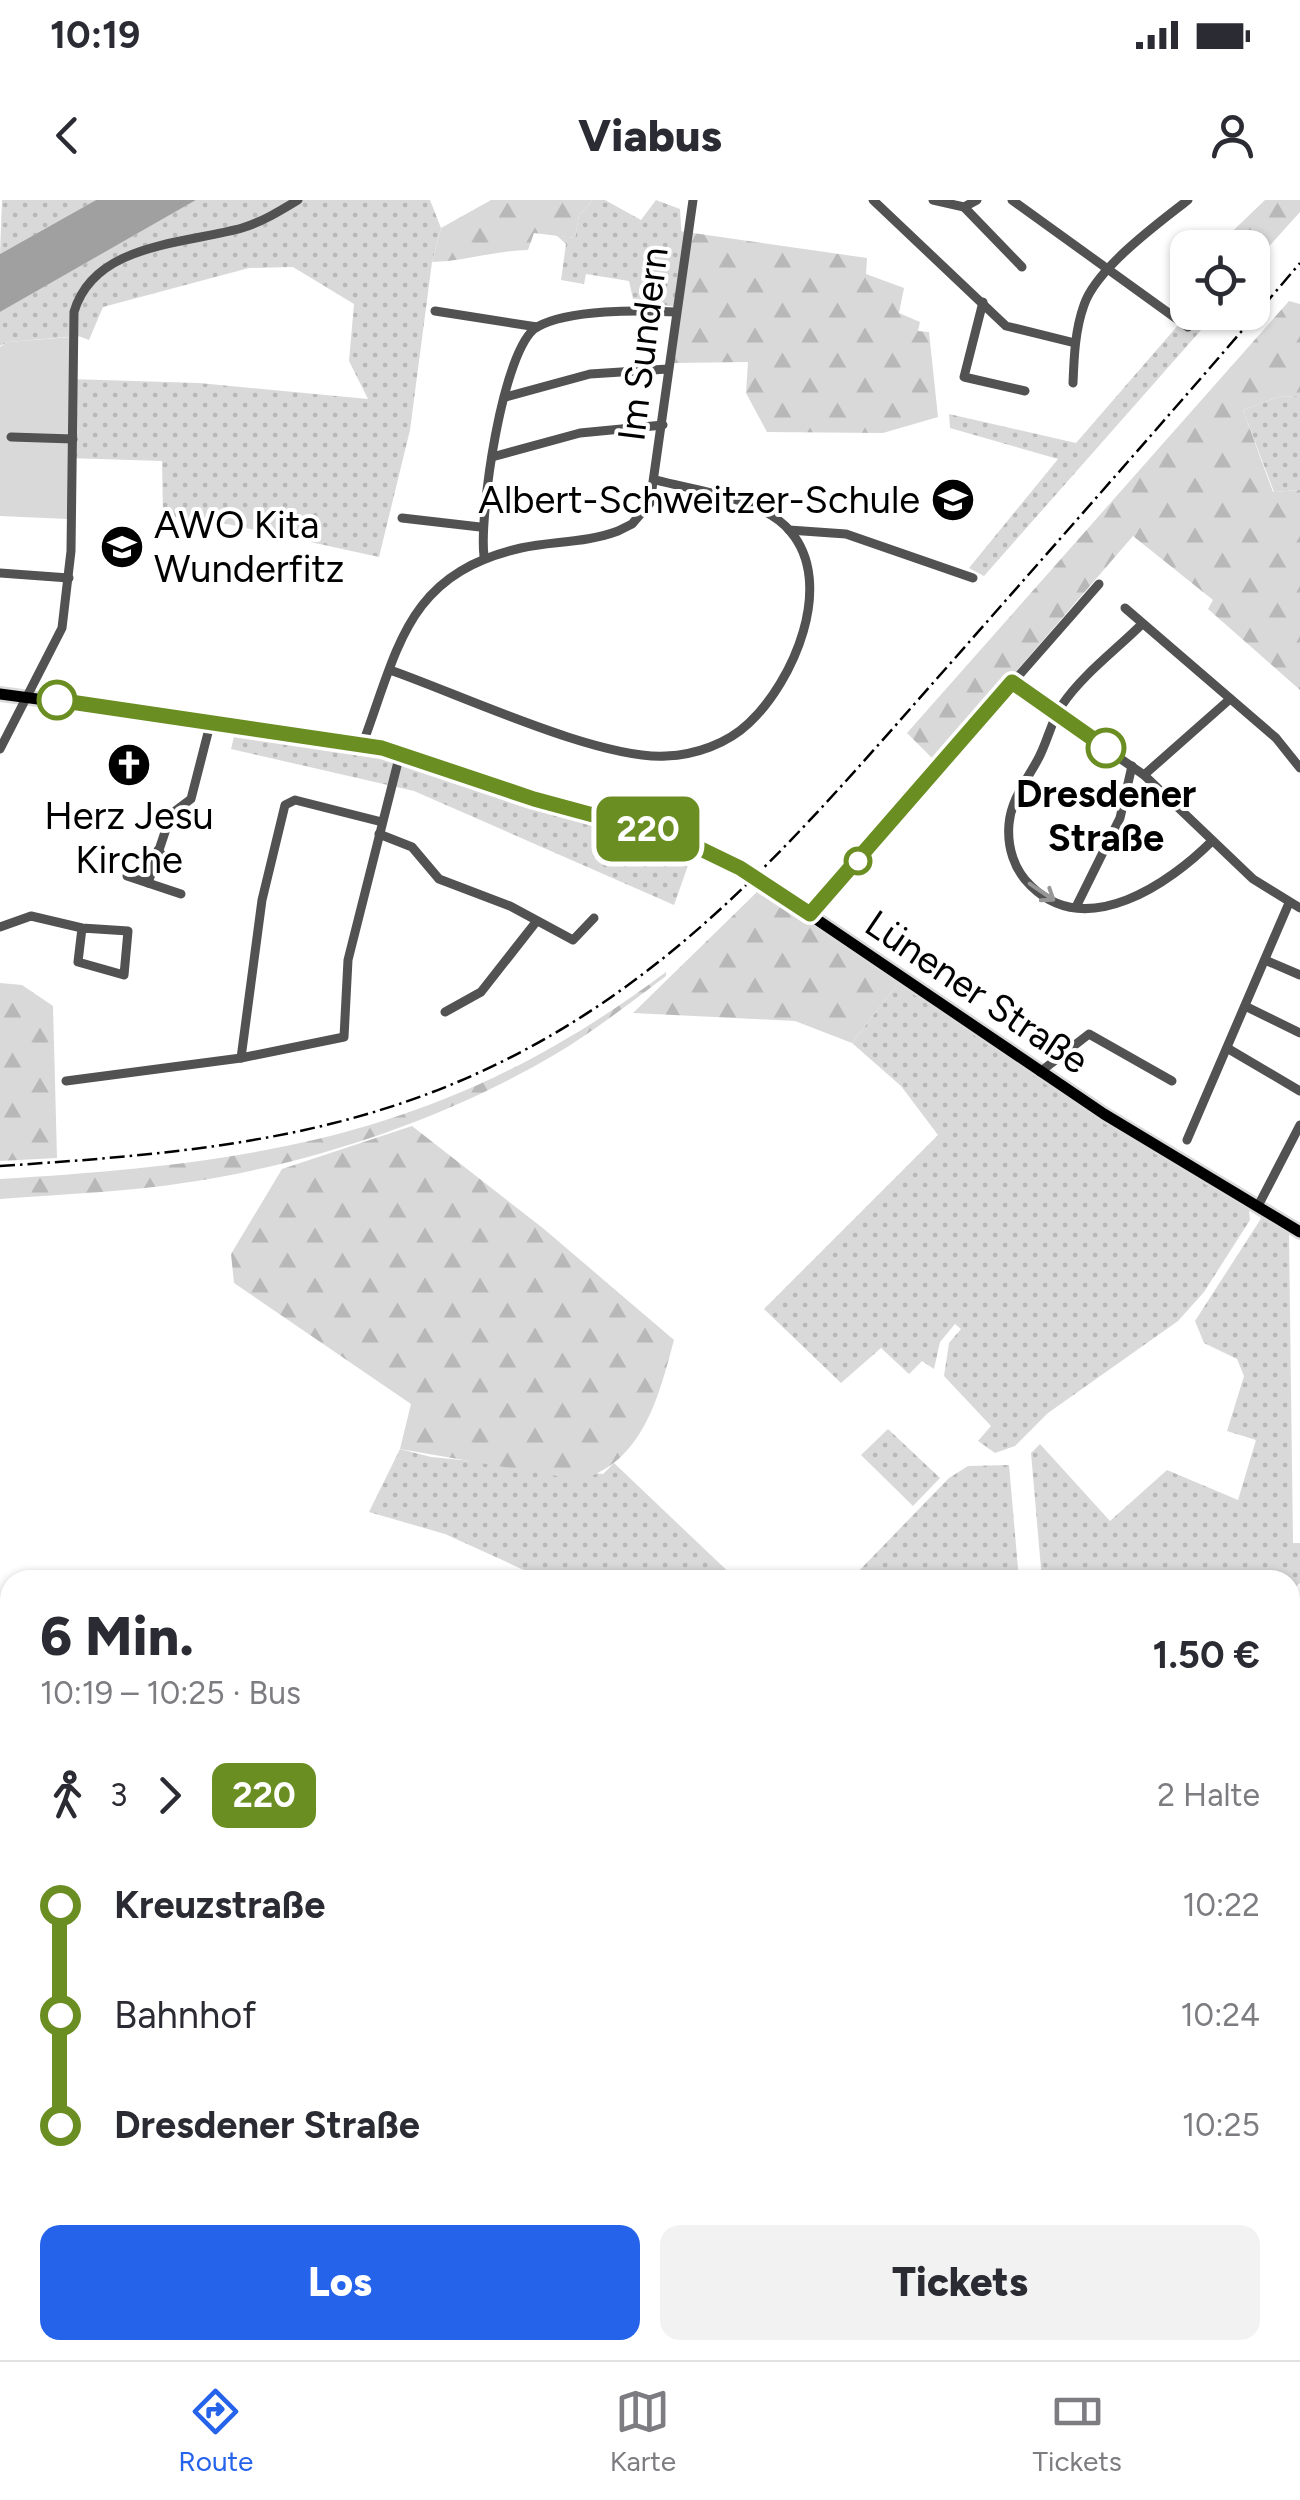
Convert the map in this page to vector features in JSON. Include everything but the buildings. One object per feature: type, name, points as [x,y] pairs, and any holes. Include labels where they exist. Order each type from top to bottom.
[{"type":"main road","name":"Lünener Straße","points":[[0,694],[363,743],[534,799],[678,838],[740,868],[1040,1072],[1300,1232]]},
{"type":"street","points":[[0,749],[25,696],[58,642],[69,578],[74,312],[84,286],[140,252],[172,240],[239,229],[298,200]]},
{"type":"street","name":"Im Sundern","points":[[363,743],[390,670],[428,596],[462,566],[484,556],[530,546],[556,546],[624,528],[650,503],[693,200]]},
{"type":"street","points":[[873,200],[1006,326],[1075,343]]},
{"type":"street","points":[[933,200],[964,207],[1022,267]]},
{"type":"street","points":[[964,207],[977,200]]},
{"type":"street","points":[[1012,200],[1170,312]]},
{"type":"street","points":[[1072,383],[1075,343],[1084,304],[1109,272],[1188,200]]},
{"type":"street","points":[[983,302],[964,377],[1025,391]]},
{"type":"street","points":[[435,311],[537,327],[600,312],[676,312]]},
{"type":"street","points":[[484,556],[480,527],[506,396],[521,347],[537,327]]},
{"type":"street","points":[[506,396],[590,374],[668,369]]},
{"type":"street","points":[[492,457],[580,432],[663,425]]},
{"type":"street","points":[[11,438],[72,440]]},
{"type":"street","points":[[390,670],[623,752],[668,756],[712,746],[749,724],[792,663],[810,586],[806,560],[789,530],[755,508],[656,480]]},
{"type":"street","points":[[402,518],[480,527]]},
{"type":"street","points":[[789,530],[846,534],[973,578]]},
{"type":"street","points":[[0,572],[69,578]]},
{"type":"street","points":[[810,914],[1099,584]]},
{"type":"street","points":[[1125,608],[1276,738],[1300,768]]},
{"type":"street","points":[[1142,624],[1057,713],[1013,806],[1009,838],[1016,866],[1035,890],[1076,907],[1108,905],[1143,893],[1181,870],[1212,841]]},
{"type":"street","points":[[1012,682],[1132,766],[1254,879],[1300,908]]},
{"type":"street","points":[[1144,776],[1230,699]]},
{"type":"street","points":[[148,882],[171,814],[191,800],[211,721]]},
{"type":"street","points":[[66,1081],[241,1058],[344,1037],[348,960],[400,754]]},
{"type":"street","points":[[1076,907],[1120,818],[1132,766]]},
{"type":"street","points":[[241,1058],[262,900],[284,805],[295,800],[382,822]]},
{"type":"street","points":[[379,834],[412,846],[439,878],[573,940],[594,918]]},
{"type":"street","points":[[158,850],[173,869]]},
{"type":"street","points":[[127,876],[181,894]]},
{"type":"street","points":[[1187,1140],[1289,903]]},
{"type":"street","points":[[0,927],[30,916],[82,928],[128,931],[124,976],[78,962],[82,928]]},
{"type":"street","points":[[446,1012],[481,992],[536,922]]},
{"type":"street","points":[[1265,960],[1300,974]]},
{"type":"street","points":[[1245,1006],[1300,1033]]},
{"type":"street","points":[[1040,1072],[1089,1034],[1172,1081]]},
{"type":"street","points":[[1227,1048],[1300,1091]]},
{"type":"street","points":[[1258,1206],[1300,1125]]},
{"type":"street","points":[[1289,1145],[1300,1152]]},
{"type":"green space","points":[[2,200],[96,200],[0,254]]},
{"type":"green space","points":[[196,200],[430,200],[441,228],[432,262],[410,430],[379,557],[209,520],[163,516],[162,461],[68,458],[69,379],[199,383],[368,399],[349,361],[354,304],[293,267],[249,268],[103,307],[89,340],[78,336],[0,346],[0,312]]},
{"type":"green space","points":[[491,200],[593,200],[579,215],[575,238],[534,233],[528,250],[432,262],[441,228]]},
{"type":"green space","points":[[593,200],[605,200],[641,220],[656,200],[680,209],[684,274],[680,308],[633,299],[629,281],[586,274],[584,284],[561,280],[566,244],[556,235],[575,238],[579,215]]},
{"type":"green space","points":[[1265,200],[1300,200],[1300,212],[1270,245],[1270,230],[1234,230]]},
{"type":"green space","points":[[679,231],[867,258],[866,274],[904,288],[899,313],[920,322],[918,331],[929,332],[938,417],[883,433],[767,432],[746,393],[748,362],[671,363],[684,274]]},
{"type":"green space","points":[[1289,301],[1300,304],[1300,396],[1278,397],[1243,410],[1273,492],[1300,490],[1300,690],[1208,609],[1213,600],[1133,536],[937,763],[907,733],[1263,330],[1270,330],[1270,322]]},
{"type":"green space","points":[[1174,330],[1201,330],[984,576],[969,568],[1058,459],[950,428],[949,414],[1076,443]]},
{"type":"green space","points":[[70,337],[68,519],[0,516],[0,347],[8,342]]},
{"type":"green space","points":[[1300,396],[1300,490],[1274,492],[1243,410],[1278,397]]},
{"type":"green space","points":[[238,720],[353,740],[696,843],[674,905],[414,791],[231,749]]},
{"type":"green space","points":[[759,890],[898,983],[852,1043],[795,1021],[633,1013]]},
{"type":"green space","points":[[666,972],[666,976],[625,1007],[554,1055],[469,1099],[378,1135],[284,1163],[190,1182],[0,1199],[0,1179],[185,1163],[270,1149],[351,1131],[430,1105],[508,1071],[586,1027]]},
{"type":"green space","points":[[0,983],[22,985],[53,1006],[57,1158],[0,1161]]},
{"type":"green space","points":[[898,983],[1103,1121],[1249,1209],[1250,1220],[1204,1292],[1178,1321],[1048,1413],[1015,1446],[995,1453],[978,1441],[991,1426],[944,1376],[949,1343],[961,1329],[955,1324],[940,1342],[934,1369],[922,1361],[909,1374],[881,1348],[841,1383],[764,1309],[938,1135],[901,1086],[852,1043]]},
{"type":"green space","points":[[412,1126],[544,1229],[674,1340],[645,1424],[633,1443],[602,1471],[580,1480],[400,1449],[411,1404],[234,1283],[231,1254],[282,1169]]},
{"type":"green space","points":[[1262,1217],[1289,1233],[1293,1543],[1300,1543],[1300,1570],[1041,1570],[1031,1453],[1040,1444],[1110,1521],[1167,1470],[1238,1500],[1256,1440],[1227,1431],[1244,1376],[1237,1359],[1204,1343],[1195,1321]]},
{"type":"green space","points":[[888,1429],[940,1478],[913,1506],[861,1455]]},
{"type":"green space","points":[[400,1449],[431,1457],[603,1474],[614,1463],[726,1570],[524,1570],[445,1534],[369,1512]]},
{"type":"green space","points":[[1009,1465],[1018,1570],[860,1570],[949,1478],[968,1466]]},
{"type":"shaded area","points":[[96,200],[196,200],[0,312],[0,254]]},
{"type":"railway","points":[[0,1166],[123,1157],[244,1142],[362,1116],[478,1073],[551,1035],[619,992],[681,944],[795,836],[1300,263]]},
{"type":"bus line","name":"220","points":[[57,700],[343,739],[382,748],[534,799],[666,833],[740,868],[810,914],[1012,682],[1106,748]]},
{"type":"place","name":"Albert-Schweitzer-Schule","points":[[953,500]]},
{"type":"place","name":"AWO Kita Wunderfitz","points":[[122,547]]},
{"type":"place","name":"Dresdener Straße","points":[[1106,748]]},
{"type":"place","name":"Herz Jesu Kirche","points":[[129,765]]}]
